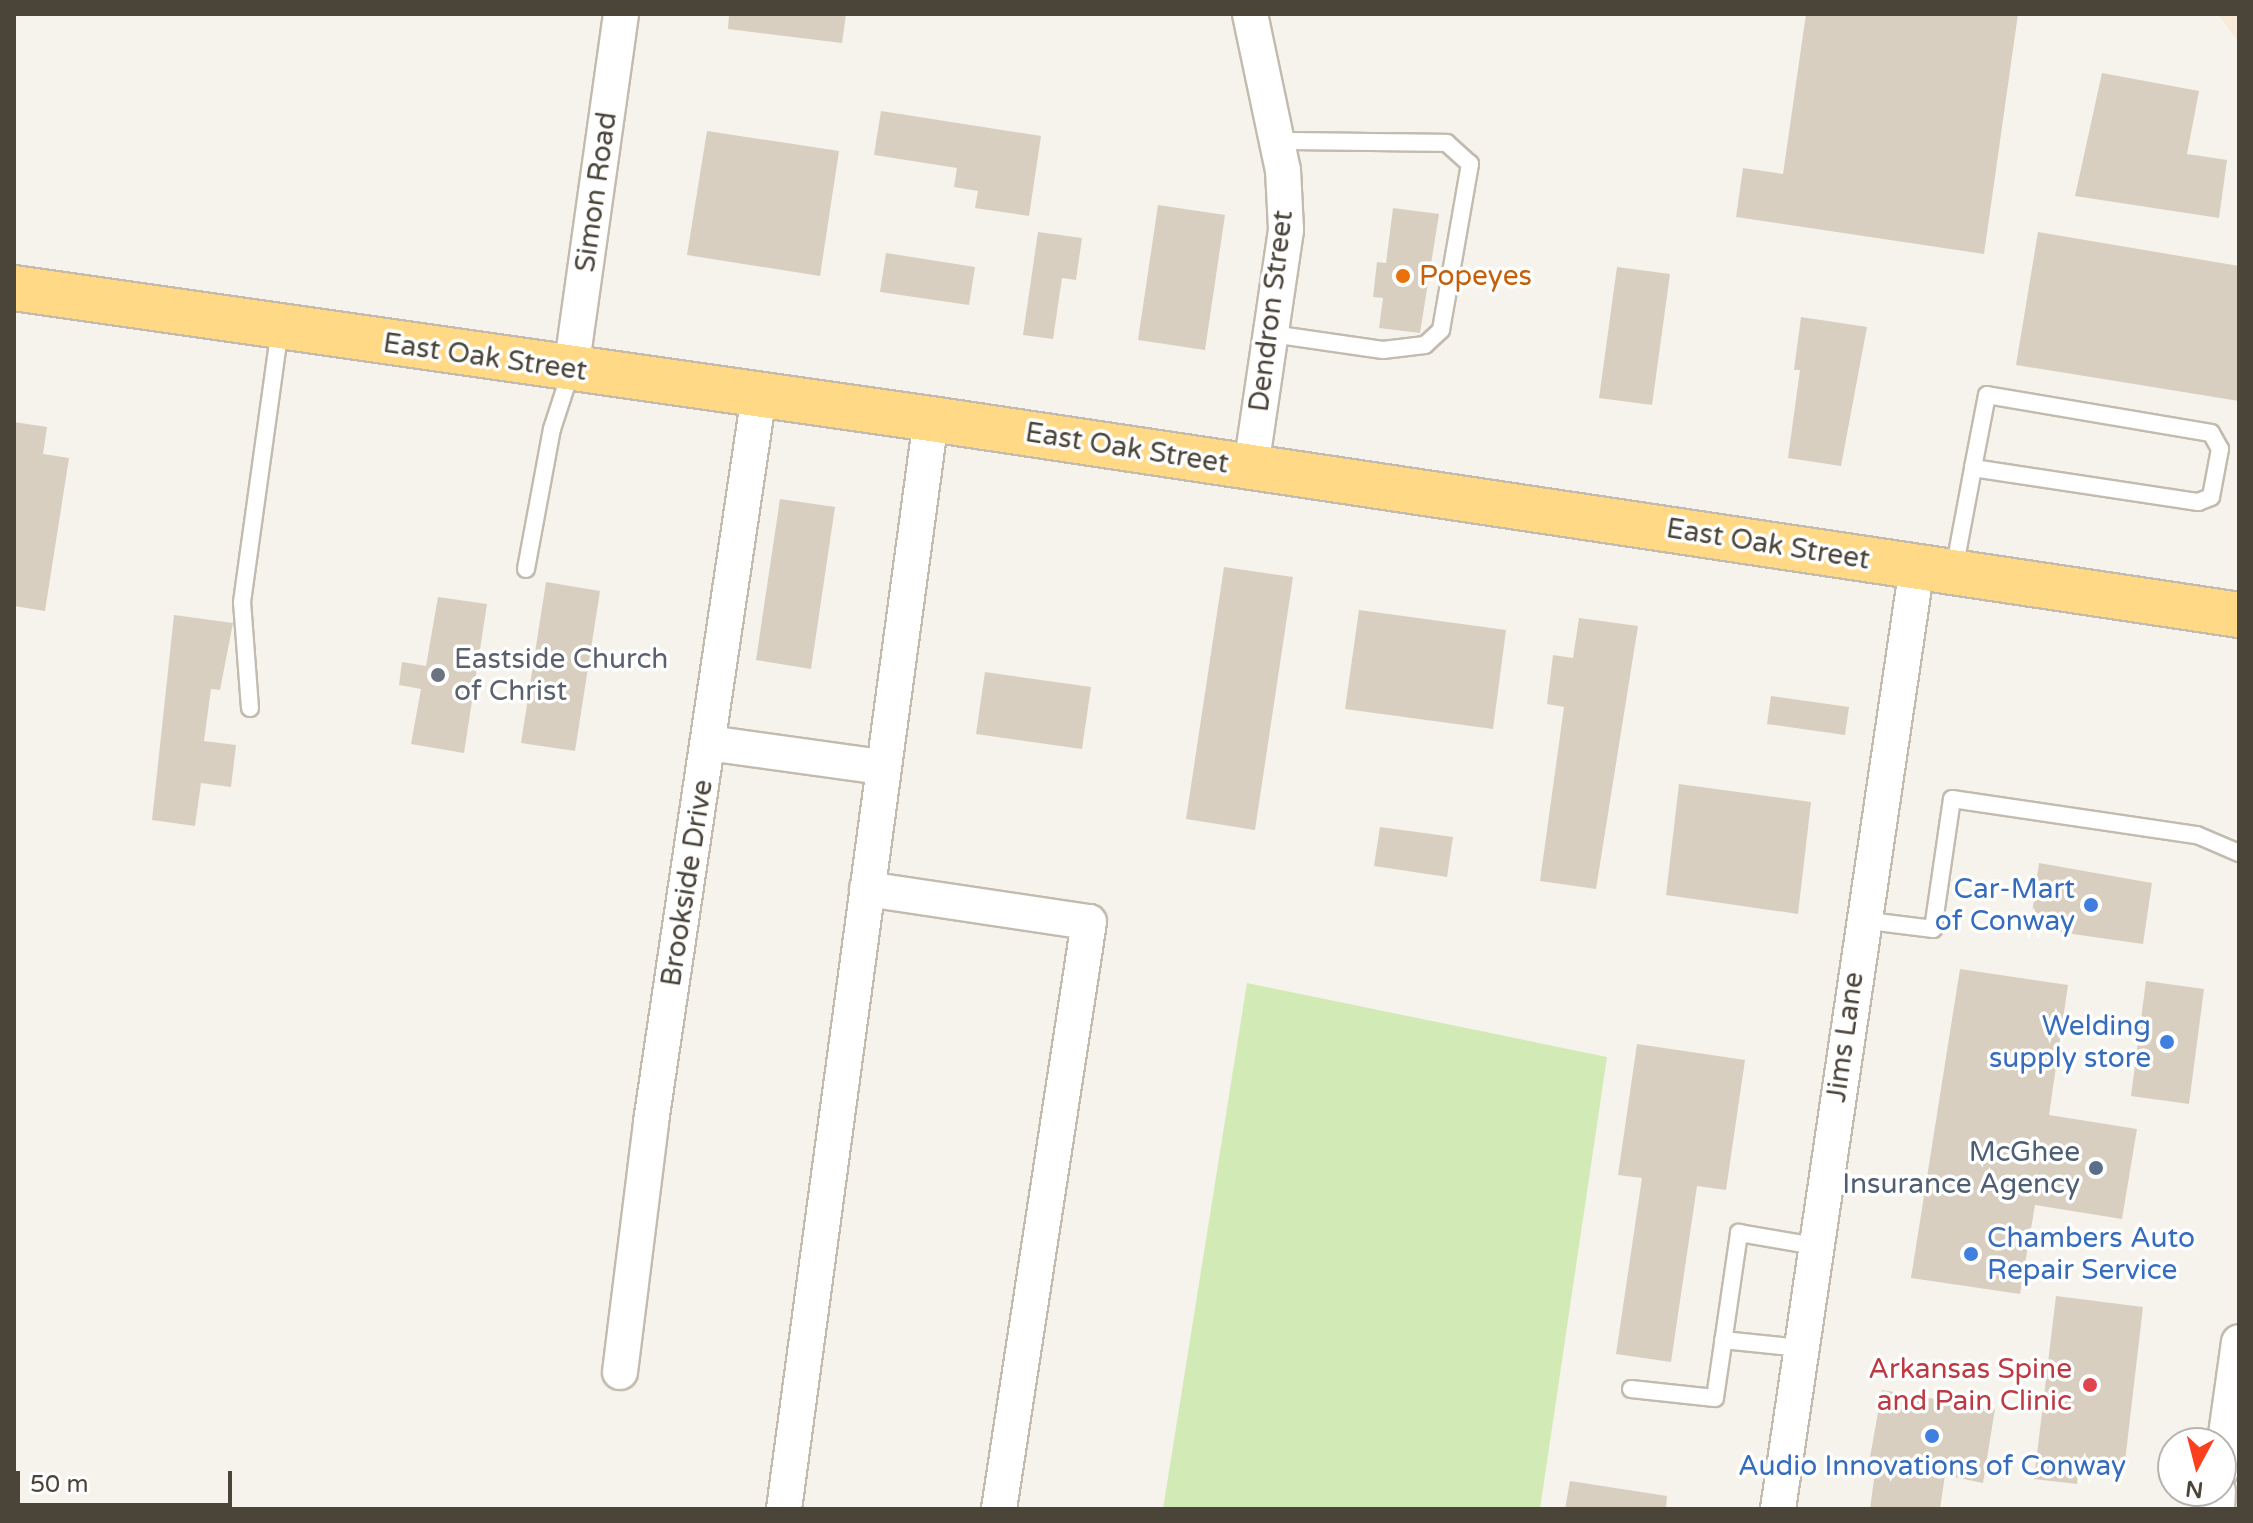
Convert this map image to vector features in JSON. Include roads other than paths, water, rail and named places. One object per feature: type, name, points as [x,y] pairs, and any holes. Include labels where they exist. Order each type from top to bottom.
[{"type":"highway","name":"East Oak Street","points":[[14,288],[571,370],[931,419],[2239,615]]},
{"type":"street","name":"Simon Road","points":[[571,370],[621,14]]},
{"type":"street","name":"Dendron Street","points":[[1250,14],[1277,141],[1286,230],[1251,467]]},
{"type":"street","name":"Brookside Drive","points":[[620,1372],[651,1122],[759,395]]},
{"type":"street","points":[[784,1509],[931,419]]},
{"type":"street","name":"Jims Lane","points":[[1778,1509],[1861,920],[1936,569]]},
{"type":"street","points":[[708,743],[882,767]]},
{"type":"street","points":[[867,889],[1089,922],[999,1509]]},
{"type":"street","points":[[2227,1427],[2238,1355]]},
{"type":"lane","points":[[1272,334],[1383,350],[1425,345],[1441,330],[1470,164],[1447,143],[1277,141]]},
{"type":"lane","points":[[250,708],[242,602],[280,327]]},
{"type":"lane","points":[[526,569],[552,429],[571,370]]},
{"type":"lane","points":[[1936,569],[1973,468],[1987,395],[2211,433],[2220,449],[2211,497],[2198,502],[1973,468]]},
{"type":"lane","points":[[1861,920],[1933,929],[1952,799],[2197,835],[2239,853]]},
{"type":"lane","points":[[1631,1389],[1715,1398],[1739,1233],[1815,1246]]},
{"type":"lane","points":[[1723,1340],[1801,1348]]},
{"type":"place","name":"Popeyes","points":[[1403,276]]},
{"type":"place","name":"Eastside Church of Christ","points":[[438,675]]},
{"type":"place","name":"Car-Mart of Conway","points":[[2091,905]]},
{"type":"place","name":"Welding supply store","points":[[2167,1042]]},
{"type":"place","name":"McGhee Insurance Agency","points":[[2096,1168]]},
{"type":"place","name":"Chambers Auto Repair Service","points":[[1971,1254]]},
{"type":"place","name":"Arkansas Spine and Pain Clinic","points":[[2090,1385]]},
{"type":"place","name":"Audio Innovations of Conway","points":[[1932,1436]]}]
